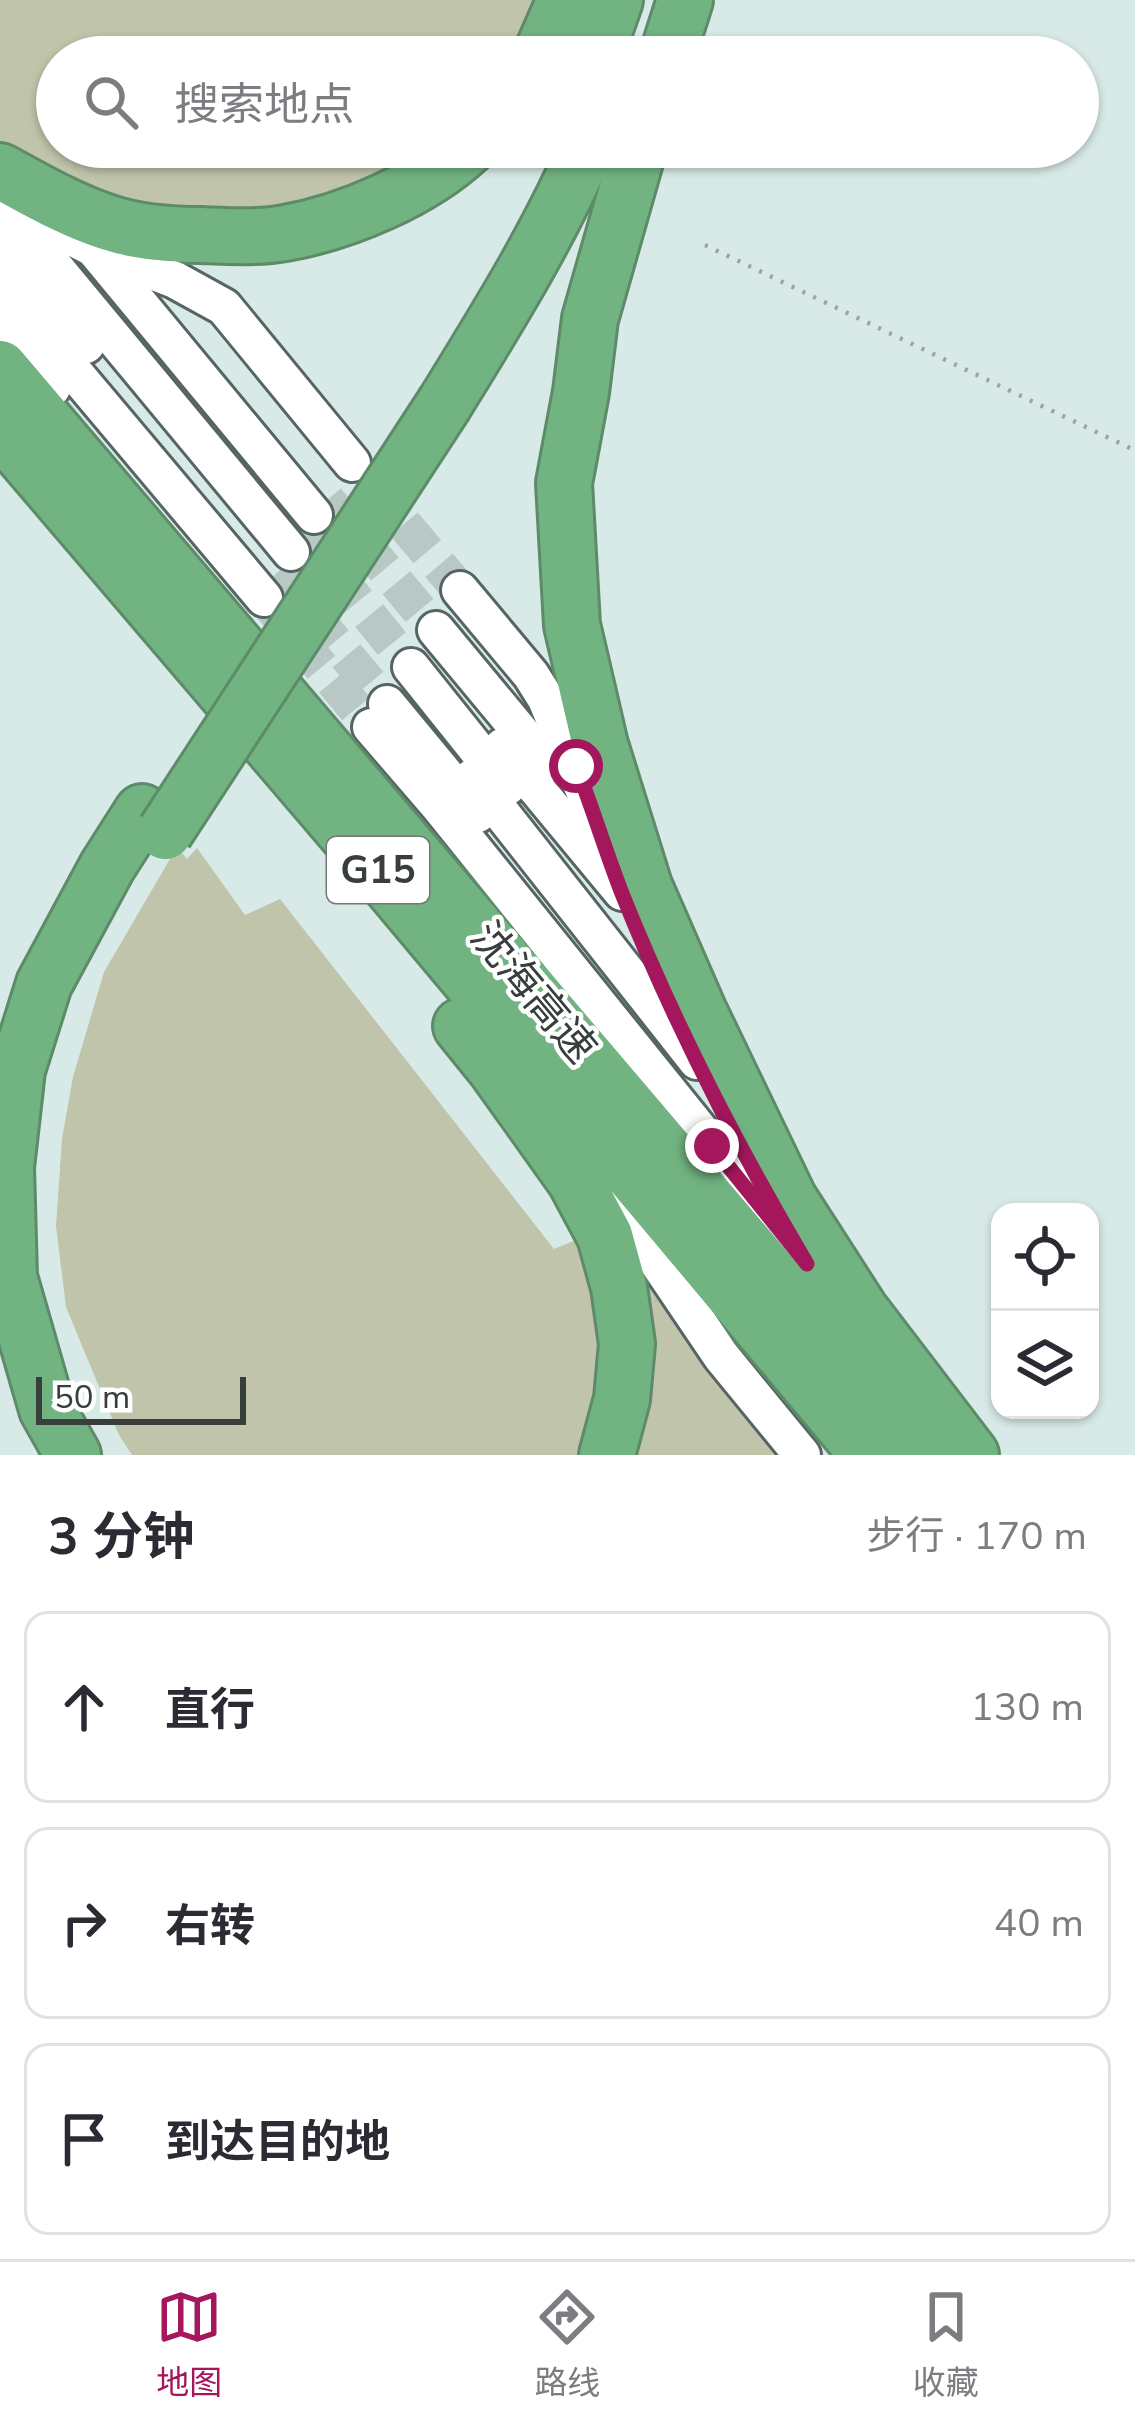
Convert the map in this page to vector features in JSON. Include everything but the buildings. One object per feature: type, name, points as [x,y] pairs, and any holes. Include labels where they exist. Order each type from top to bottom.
[{"type":"highway","points":[[549,36],[565,0]]},
{"type":"highway","points":[[602,36],[615,0]]},
{"type":"highway","points":[[630,36],[642,0]]},
{"type":"highway","points":[[674,36],[685,0]]},
{"type":"highway","points":[[0,171],[109,224],[164,235],[249,236],[283,234],[328,222],[399,195],[441,168]]},
{"type":"highway","points":[[434,396],[483,283],[518,230],[546,168]]},
{"type":"highway","points":[[73,1455],[46,1408],[9,1277],[6,1167],[16,1070],[44,983],[107,867],[153,822],[434,396],[513,292],[578,168]]},
{"type":"highway","points":[[633,168],[590,319],[564,483],[572,625],[600,745],[644,886],[789,1199],[861,1311],[971,1455]]},
{"type":"highway","name":"沈海高速","points":[[0,368],[930,1455]]},
{"type":"highway","points":[[0,430],[312,843],[495,1068],[574,1180],[605,1236],[627,1344],[622,1399],[607,1455]]},
{"type":"highway","name":"沈海高速","points":[[0,430],[375,867],[868,1455]]},
{"type":"highway","points":[[114,1455],[86,1406],[55,1331],[43,1274],[41,1146],[66,1022],[138,875],[153,822]]},
{"type":"lane","points":[[0,201],[224,307],[302,537]]},
{"type":"lane","points":[[0,201],[302,537]]},
{"type":"lane","points":[[57,231],[302,537]]},
{"type":"lane","points":[[0,242],[302,537]]},
{"type":"lane","points":[[93,248],[302,537]]},
{"type":"lane","points":[[136,264],[302,537]]},
{"type":"lane","points":[[0,284],[302,537]]},
{"type":"lane","points":[[0,327],[302,537]]},
{"type":"lane","points":[[410,668],[930,1455]]},
{"type":"lane","points":[[410,668],[531,675],[576,766],[622,892],[698,1061],[743,1152],[861,1357]]},
{"type":"lane","points":[[410,668],[600,828]]},
{"type":"lane","points":[[410,668],[622,892]]},
{"type":"lane","points":[[410,668],[656,972]]},
{"type":"lane","points":[[410,668],[468,770],[698,1061]]},
{"type":"lane","points":[[410,668],[487,825],[743,1152]]},
{"type":"lane","points":[[410,668],[439,806],[807,1264]]},
{"type":"lane","points":[[375,867],[451,983],[836,1455]]},
{"type":"lane","points":[[575,1140],[721,1356],[802,1455]]},
{"type":"path","points":[[705,245],[1135,447]]},
{"type":"green space","points":[[0,0],[548,0],[527,36],[36,36],[36,165],[0,147]]},
{"type":"green space","points":[[43,168],[398,168],[353,189],[247,215],[119,205]]},
{"type":"green space","points":[[177,847],[187,859],[197,848],[245,915],[280,899],[554,1249],[576,1240],[594,1272],[609,1329],[583,1455],[132,1455],[119,1435],[66,1307],[56,1226],[62,1139],[73,1077],[104,972]]},
{"type":"green space","points":[[637,1263],[719,1382],[776,1455],[630,1455]]},
{"type":"tunnel","points":[[369,483],[460,590]]},
{"type":"tunnel","points":[[327,500],[436,630]]},
{"type":"tunnel","points":[[301,532],[411,667]]},
{"type":"tunnel","points":[[277,573],[387,704]]},
{"type":"tunnel","points":[[264,598],[371,727]]},
{"type":"route","points":[[576,766],[622,892],[682,1031],[761,1186],[807,1264],[712,1146]]}]
